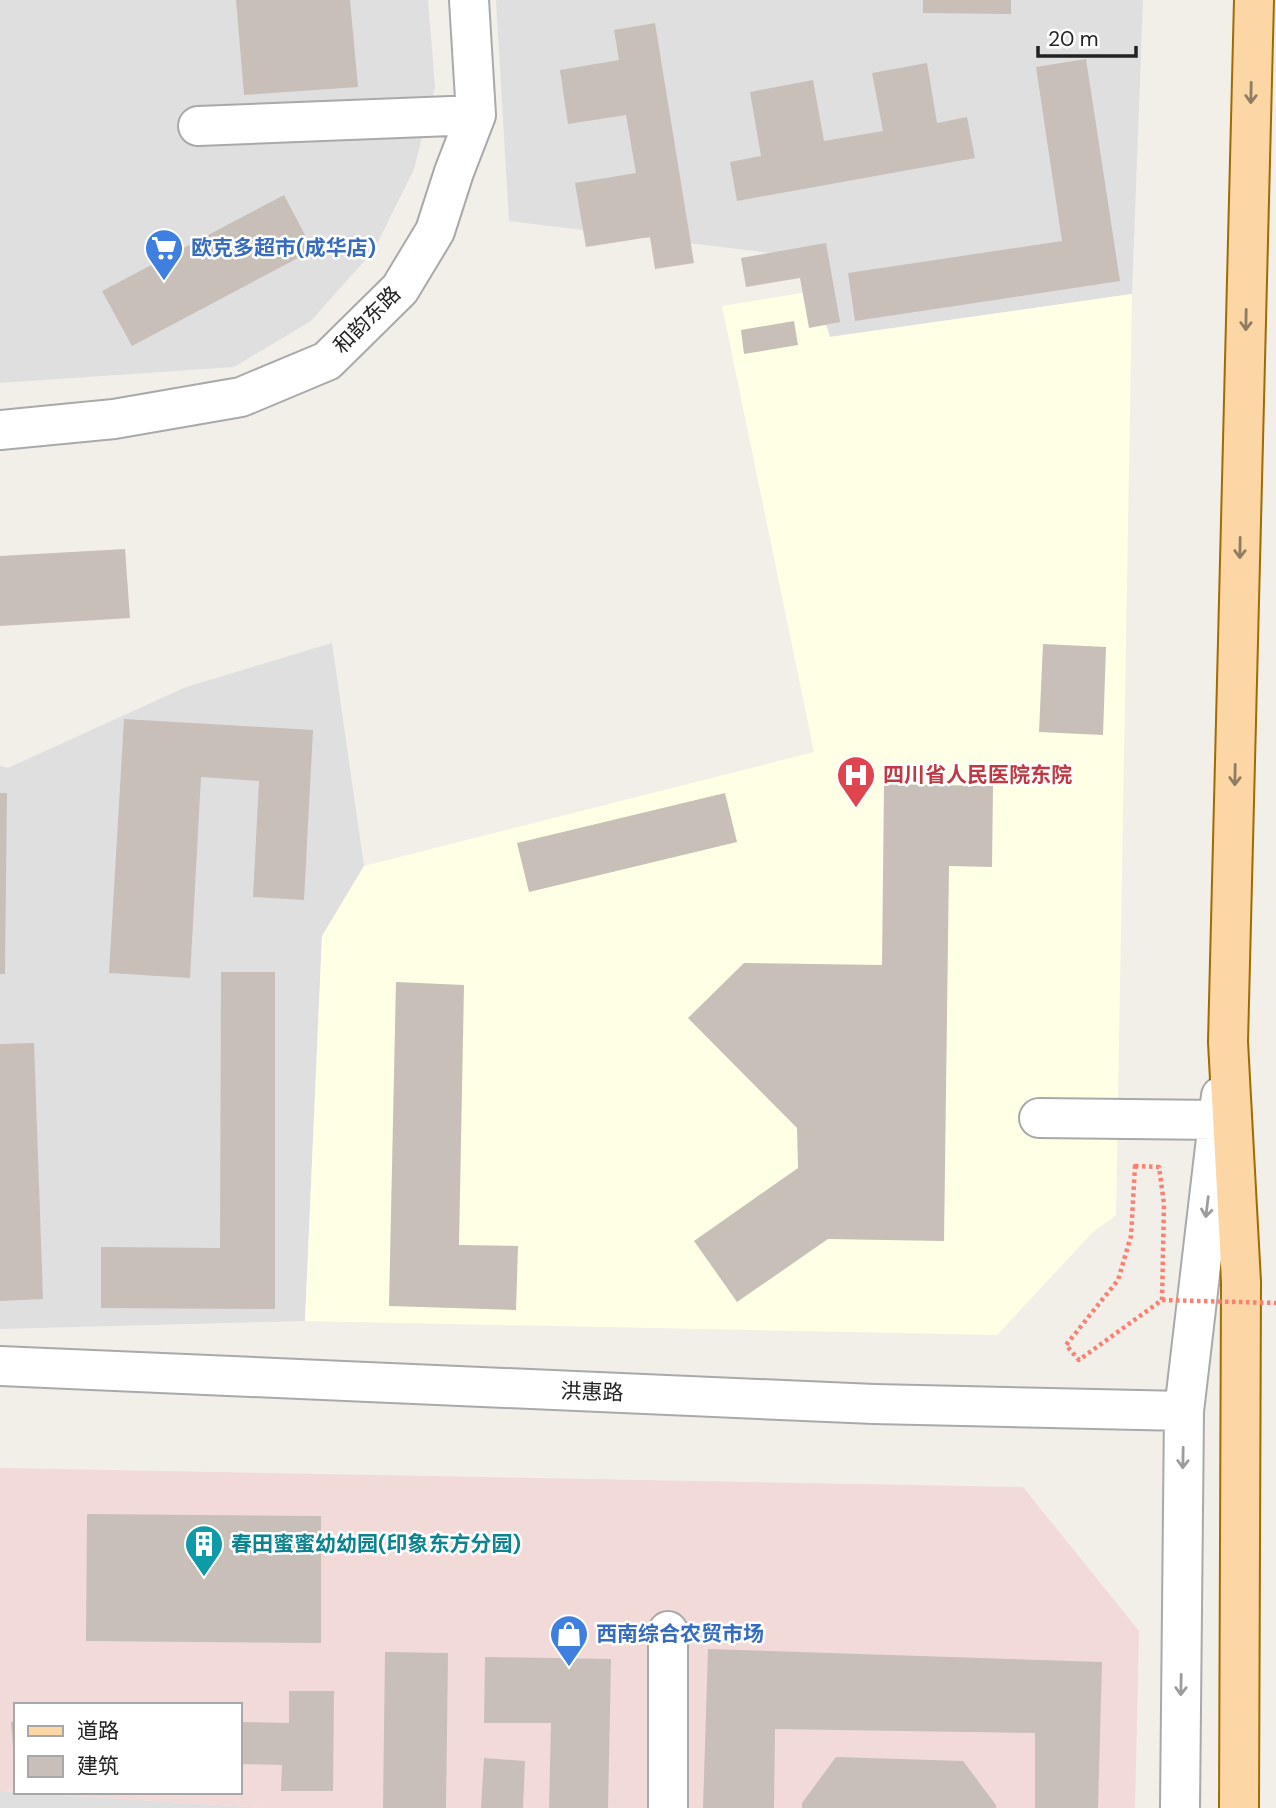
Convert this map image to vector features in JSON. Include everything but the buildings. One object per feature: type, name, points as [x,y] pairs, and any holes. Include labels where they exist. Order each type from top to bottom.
[{"type":"main road","points":[[1239,1808],[1241,1282],[1228,1042],[1254,0]]},
{"type":"street","name":"和韵东路","points":[[0,430],[114,419],[241,397],[327,361],[400,289],[435,231],[476,115],[469,0]]},
{"type":"street","points":[[198,126],[476,115]]},
{"type":"street","points":[[1180,1808],[1184,1411],[1228,1042]]},
{"type":"street","points":[[1038,1118],[1218,1120]]},
{"type":"street","name":"洪惠路","points":[[0,1366],[874,1404],[1184,1411]]},
{"type":"street","points":[[668,1631],[668,1808]]},
{"type":"path","points":[[1162,1300],[1164,1204],[1159,1167],[1135,1166],[1131,1236],[1118,1280],[1066,1345],[1079,1360],[1162,1300],[1276,1303]]},
{"type":"shaded area","points":[[0,0],[428,0],[435,87],[414,169],[374,250],[311,321],[234,367],[0,383]]},
{"type":"shaded area","points":[[496,0],[1143,0],[1132,294],[829,337],[812,258],[509,221]]},
{"type":"shaded area","name":"四川省人民医院东院","points":[[815,291],[830,337],[1132,294],[1116,1215],[1092,1233],[997,1335],[305,1321],[322,936],[364,866],[814,752],[722,306]]},
{"type":"shaded area","points":[[332,643],[364,866],[322,936],[305,1321],[0,1329],[0,766],[8,768],[186,687]]},
{"type":"shaded area","name":"西南综合农贸市场","points":[[0,1468],[1023,1487],[1139,1631],[1135,1808],[264,1808],[47,1794],[242,1794],[242,1703],[14,1703],[14,1792],[0,1791]]},
{"type":"shaded area","points":[[0,1791],[264,1808],[0,1808]]},
{"type":"place","name":"欧克多超市(成华店)","points":[[164,282]]},
{"type":"place","name":"四川省人民医院东院","points":[[856,809]]},
{"type":"place","name":"春田蜜蜜幼幼园(印象东方分园)","points":[[204,1578]]},
{"type":"place","name":"西南综合农贸市场","points":[[569,1668]]}]
